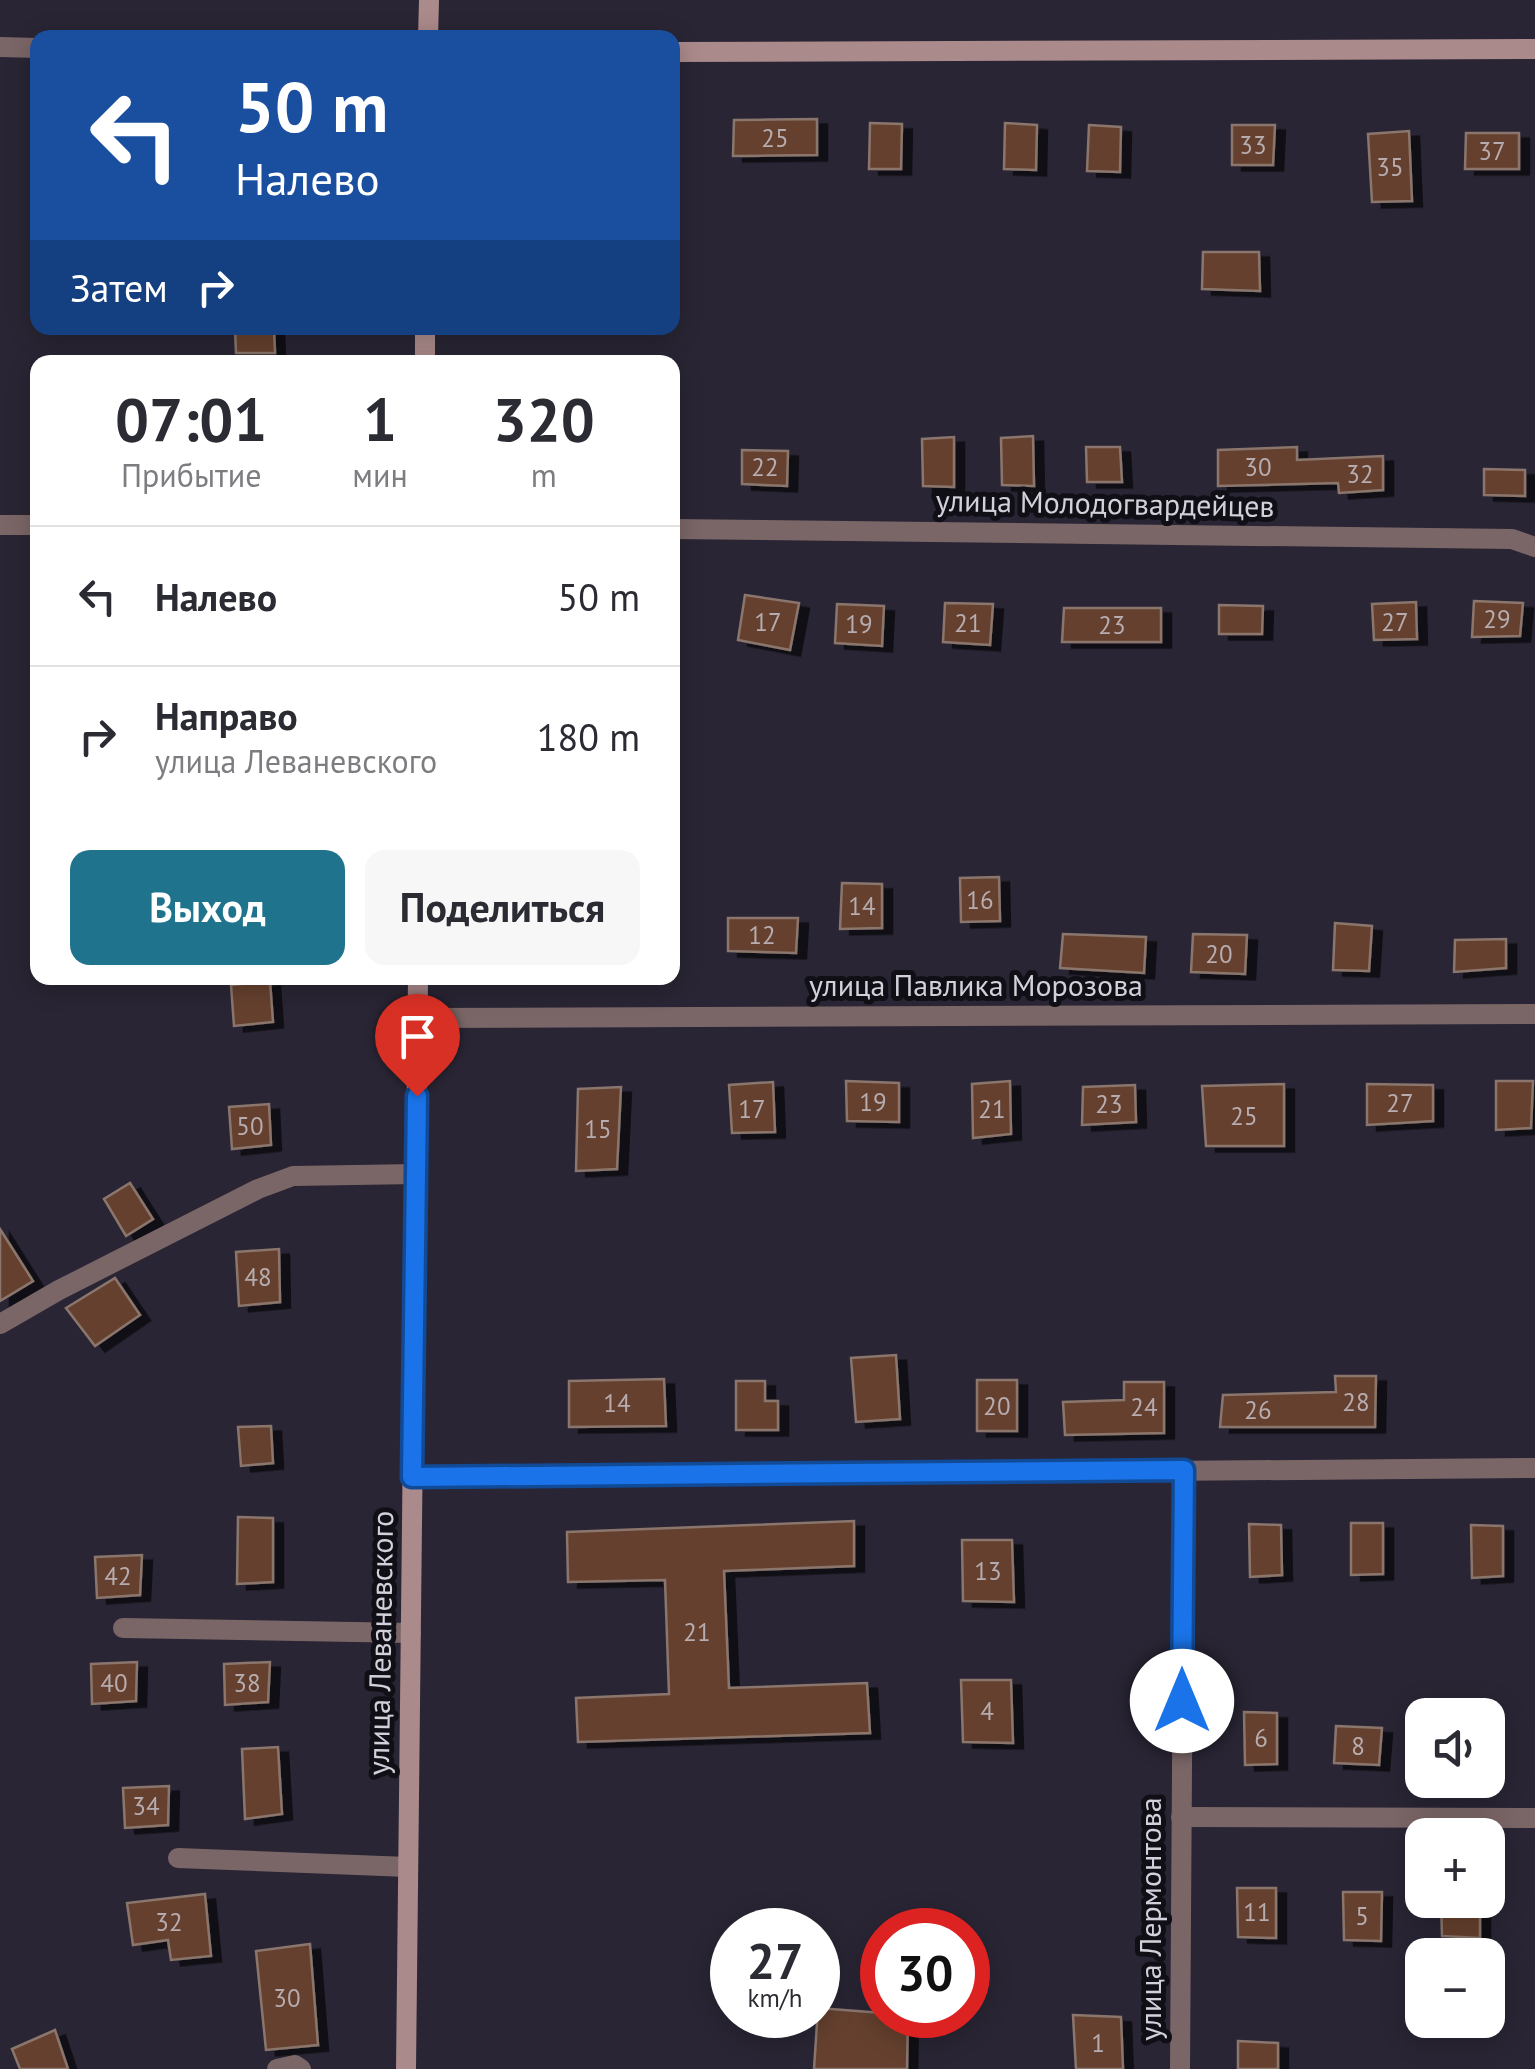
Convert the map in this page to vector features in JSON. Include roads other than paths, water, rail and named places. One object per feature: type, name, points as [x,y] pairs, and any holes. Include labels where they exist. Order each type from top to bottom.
[{"type":"street","points":[[428,30],[429,0]]},
{"type":"street","points":[[0,47],[30,48]]},
{"type":"street","points":[[680,52],[1535,50]]},
{"type":"street","points":[[0,525],[30,525]]},
{"type":"street","name":"улица Молодогвардейцев","points":[[680,530],[1512,539],[1535,547]]},
{"type":"street","name":"улица Леваневского","points":[[406,2069],[418,985]]},
{"type":"street","name":"улица Павлика Морозова","points":[[418,1018],[1535,1014]]},
{"type":"street","points":[[0,1324],[258,1189],[293,1176],[416,1174]]},
{"type":"street","points":[[412,1477],[1535,1468]]},
{"type":"street","name":"улица Лермонтова","points":[[1180,2069],[1184,1470]]},
{"type":"street","points":[[122,1628],[411,1633]]},
{"type":"street","points":[[1181,1817],[1535,1818]]},
{"type":"street","points":[[178,1858],[408,1867]]},
{"type":"street","points":[[277,2069],[295,2065],[302,2069]]}]
